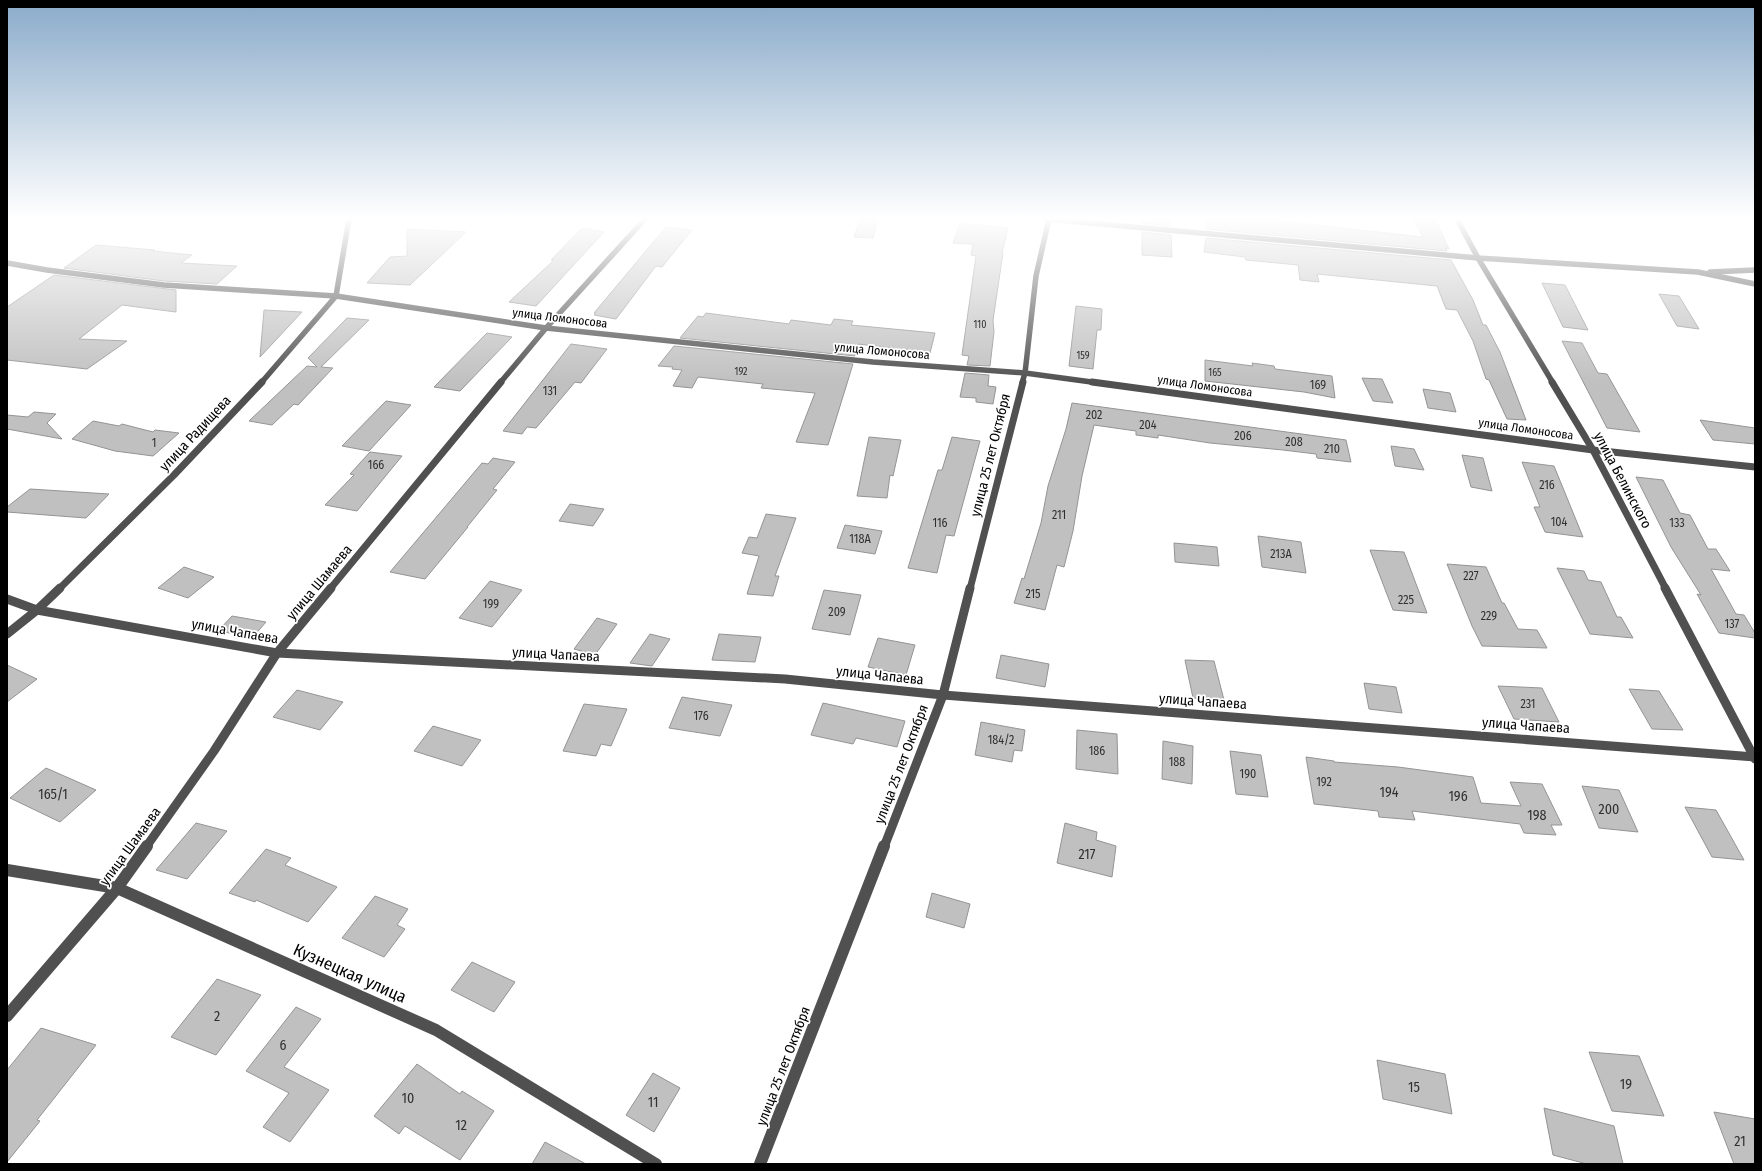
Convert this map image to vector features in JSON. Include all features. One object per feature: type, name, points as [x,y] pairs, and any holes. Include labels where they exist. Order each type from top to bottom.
[{"type":"street","name":"улица Ломоносова","points":[[75,274],[164,285],[336,296],[546,328],[873,362],[1025,373],[1594,450],[1755,467]]},
{"type":"street","points":[[336,296],[340,274]]},
{"type":"street","name":"улица Шамаева","points":[[7,1016],[118,888],[214,751],[277,653],[546,328],[595,274]]},
{"type":"street","name":"улица 25 лет Октября","points":[[760,1164],[943,695],[1025,373],[1036,274]]},
{"type":"street","name":"улица Белинского","points":[[1487,274],[1594,450],[1755,757]]},
{"type":"street","points":[[1706,274],[1755,284]]},
{"type":"street","name":"улица Радищева","points":[[7,634],[37,610],[174,475],[231,413],[265,379],[336,296]]},
{"type":"street","name":"улица Чапаева","points":[[7,599],[37,610],[277,653],[785,679],[943,695],[1755,757]]},
{"type":"street","name":"Кузнецкая улица","points":[[7,870],[118,888],[436,1030],[656,1164]]},
{"type":"building","points":[[107,274],[229,274],[217,284],[164,281]]},
{"type":"building","points":[[375,274],[422,274],[410,285],[367,283]]},
{"type":"building","points":[[539,274],[566,274],[536,306],[509,302]]},
{"type":"building","points":[[627,274],[650,274],[616,319],[594,315],[596,313],[594,313]]},
{"type":"building","points":[[974,274],[1000,274],[993,320],[994,332],[990,366],[967,365],[969,356],[962,355]]},
{"type":"building","points":[[1299,274],[1459,274],[1473,300],[1483,325],[1486,325],[1500,352],[1526,420],[1507,419],[1489,380],[1486,379],[1473,341],[1457,310],[1446,309],[1437,286],[1317,274],[1319,282],[1300,280]]},
{"type":"building","points":[[54,275],[176,290],[176,312],[122,305],[79,339],[127,341],[87,369],[7,360],[7,307]]},
{"type":"building","points":[[1542,283],[1565,285],[1588,330],[1563,327]]},
{"type":"building","points":[[1659,294],[1679,296],[1699,329],[1677,326]]},
{"type":"building","points":[[1076,306],[1102,309],[1101,330],[1097,330],[1093,369],[1069,366]]},
{"type":"building","points":[[264,310],[302,312],[260,357]]},
{"type":"building","points":[[706,313],[789,324],[791,320],[831,325],[834,319],[853,321],[851,325],[935,333],[930,353],[858,344],[855,356],[680,338],[698,316],[703,317]]},
{"type":"building","points":[[347,318],[369,320],[321,367],[333,368],[298,405],[294,404],[272,425],[249,421],[307,366],[317,367],[308,358]]},
{"type":"building","points":[[487,333],[512,337],[460,391],[434,387]]},
{"type":"building","points":[[1562,341],[1582,343],[1598,373],[1607,374],[1640,432],[1607,428]]},
{"type":"building","points":[[571,344],[607,349],[581,383],[575,382],[536,428],[527,427],[522,434],[503,431]]},
{"type":"building","points":[[674,346],[853,364],[828,445],[796,442],[815,393],[761,388],[763,384],[698,377],[692,388],[673,386],[682,370],[672,369],[673,367],[658,366]]},
{"type":"building","points":[[1205,360],[1253,366],[1252,363],[1274,366],[1275,369],[1332,376],[1335,398],[1304,392],[1205,381]]},
{"type":"building","points":[[965,373],[989,375],[988,386],[996,387],[993,404],[976,402],[976,398],[960,397]]},
{"type":"building","points":[[1362,378],[1382,379],[1393,403],[1373,401]]},
{"type":"building","points":[[1423,389],[1450,393],[1456,412],[1428,408]]},
{"type":"building","points":[[386,401],[411,405],[369,451],[342,446]]},
{"type":"building","points":[[1072,403],[1346,440],[1351,462],[1317,458],[1316,454],[1210,443],[1158,435],[1158,438],[1136,435],[1136,431],[1094,425],[1082,476],[1073,531],[1064,567],[1057,565],[1045,610],[1014,603],[1022,578],[1024,579],[1041,523],[1048,486],[1066,429]]},
{"type":"building","points":[[34,412],[56,414],[47,423],[62,439],[7,429],[7,415],[28,417]]},
{"type":"building","points":[[1700,420],[1755,428],[1755,444],[1713,440]]},
{"type":"building","points":[[93,421],[119,426],[122,424],[153,432],[155,430],[179,433],[153,456],[115,451],[72,439]]},
{"type":"building","points":[[869,437],[901,440],[893,476],[890,475],[887,498],[857,496]]},
{"type":"building","points":[[952,437],[980,441],[954,536],[946,535],[937,573],[908,568],[938,470],[942,470]]},
{"type":"building","points":[[1391,446],[1414,449],[1424,470],[1395,466]]},
{"type":"building","points":[[370,452],[402,456],[357,511],[325,505],[354,475],[350,474]]},
{"type":"building","points":[[1462,455],[1483,458],[1492,491],[1471,487]]},
{"type":"building","points":[[493,458],[515,462],[493,489],[497,490],[425,579],[390,572],[482,463],[488,464]]},
{"type":"building","points":[[1522,462],[1554,466],[1583,537],[1545,532],[1534,507],[1540,507]]},
{"type":"building","points":[[1636,477],[1663,480],[1680,513],[1690,515],[1708,549],[1716,549],[1730,571],[1711,569],[1736,614],[1744,615],[1755,633],[1755,638],[1719,633],[1697,594],[1701,595],[1671,547]]},
{"type":"building","points":[[30,489],[109,494],[86,518],[7,512],[7,507]]},
{"type":"building","points":[[570,504],[604,509],[593,526],[559,521]]},
{"type":"building","points":[[766,514],[796,518],[775,576],[779,576],[773,596],[747,594],[759,556],[742,553],[749,537],[757,538]]},
{"type":"building","points":[[845,525],[882,531],[875,554],[837,548]]},
{"type":"building","points":[[1258,536],[1301,542],[1306,573],[1262,567]]},
{"type":"building","points":[[1174,543],[1217,547],[1219,566],[1175,562]]},
{"type":"building","points":[[1370,550],[1404,552],[1427,613],[1393,610]]},
{"type":"building","points":[[1447,564],[1486,567],[1502,603],[1504,603],[1518,629],[1537,630],[1547,648],[1482,646],[1472,626]]},
{"type":"building","points":[[184,567],[214,577],[188,598],[158,588]]},
{"type":"building","points":[[1557,568],[1584,571],[1588,580],[1601,582],[1617,617],[1621,617],[1633,638],[1590,634]]},
{"type":"building","points":[[490,581],[522,590],[492,627],[459,618]]},
{"type":"building","points":[[824,590],[861,595],[850,635],[812,629]]},
{"type":"building","points":[[232,616],[266,622],[253,637],[218,631]]},
{"type":"building","points":[[597,618],[617,624],[595,655],[574,649]]},
{"type":"building","points":[[650,634],[670,639],[652,666],[630,663]]},
{"type":"building","points":[[719,634],[761,637],[755,662],[712,660]]},
{"type":"building","points":[[878,638],[915,645],[906,675],[868,667]]},
{"type":"building","points":[[1001,655],[1049,664],[1045,687],[996,678]]},
{"type":"building","points":[[1185,660],[1214,661],[1224,700],[1193,698]]},
{"type":"building","points":[[7,665],[37,679],[7,702]]},
{"type":"building","points":[[1364,683],[1396,687],[1402,713],[1369,709]]},
{"type":"building","points":[[1498,686],[1542,688],[1559,722],[1514,719]]},
{"type":"building","points":[[1629,689],[1659,691],[1683,730],[1652,729]]},
{"type":"building","points":[[297,690],[343,702],[320,730],[273,717]]},
{"type":"building","points":[[682,697],[732,705],[720,736],[669,728]]},
{"type":"building","points":[[823,703],[905,721],[897,747],[856,738],[853,744],[811,735]]},
{"type":"building","points":[[584,704],[627,709],[611,746],[601,744],[596,756],[563,751]]},
{"type":"building","points":[[981,722],[1025,730],[1022,751],[1014,750],[1012,762],[975,755]]},
{"type":"building","points":[[433,726],[481,740],[462,766],[414,751]]},
{"type":"building","points":[[1077,730],[1117,734],[1118,774],[1076,769]]},
{"type":"building","points":[[1163,741],[1193,746],[1192,784],[1162,779]]},
{"type":"building","points":[[1230,751],[1261,755],[1268,797],[1236,794]]},
{"type":"building","points":[[1306,757],[1334,762],[1398,767],[1473,777],[1481,803],[1521,806],[1510,782],[1542,784],[1562,825],[1551,825],[1556,835],[1524,833],[1520,824],[1412,811],[1415,820],[1379,817],[1378,811],[1314,804]]},
{"type":"building","points":[[46,768],[96,790],[60,822],[10,798]]},
{"type":"building","points":[[1582,786],[1619,790],[1638,832],[1599,828]]},
{"type":"building","points":[[1685,807],[1716,810],[1744,860],[1712,857]]},
{"type":"building","points":[[196,823],[227,831],[187,879],[156,870]]},
{"type":"building","points":[[1065,823],[1097,832],[1096,840],[1116,846],[1112,877],[1057,863]]},
{"type":"building","points":[[266,849],[291,858],[285,865],[337,887],[308,922],[256,900],[255,902],[229,893]]},
{"type":"building","points":[[932,893],[970,904],[964,928],[926,917]]},
{"type":"building","points":[[375,896],[408,909],[397,925],[405,929],[384,957],[342,938]]},
{"type":"building","points":[[472,962],[515,982],[494,1012],[451,990]]},
{"type":"building","points":[[217,979],[261,995],[216,1055],[171,1037]]},
{"type":"building","points":[[296,1007],[321,1019],[284,1067],[329,1090],[290,1142],[263,1127],[289,1093],[246,1071]]},
{"type":"building","points":[[41,1028],[96,1045],[37,1120],[40,1121],[7,1162],[7,1070]]},
{"type":"building","points":[[1589,1052],[1639,1056],[1664,1116],[1612,1111]]},
{"type":"building","points":[[1377,1060],[1445,1074],[1452,1114],[1383,1099]]},
{"type":"building","points":[[417,1064],[460,1094],[462,1091],[494,1111],[460,1160],[405,1126],[399,1134],[374,1116]]},
{"type":"building","points":[[653,1073],[680,1088],[654,1132],[626,1115]]},
{"type":"building","points":[[1544,1108],[1614,1126],[1623,1164],[1587,1164],[1553,1155]]},
{"type":"building","points":[[1714,1112],[1755,1119],[1755,1164],[1734,1164]]},
{"type":"building","points":[[545,1142],[586,1164],[532,1164]]}]
